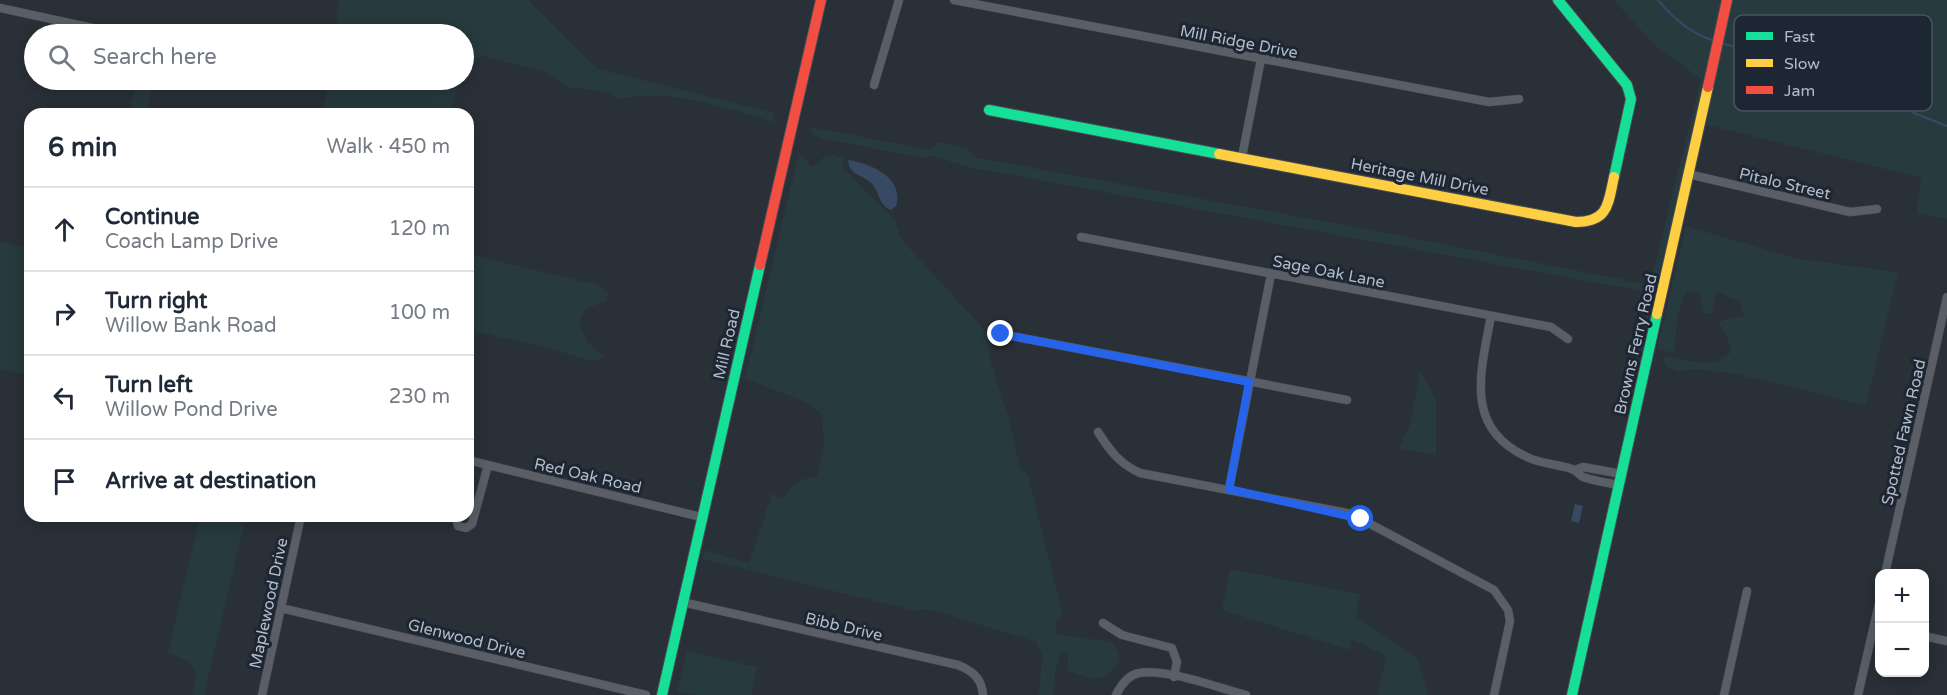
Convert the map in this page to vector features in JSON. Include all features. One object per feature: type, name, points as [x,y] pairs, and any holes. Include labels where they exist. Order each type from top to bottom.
[{"type":"street","name":"Mill Road","points":[[662,695],[821,0]]},
{"type":"street","points":[[874,85],[899,0]]},
{"type":"street","name":"Mill Ridge Drive","points":[[954,0],[1489,102],[1519,99]]},
{"type":"street","name":"Heritage Mill Drive","points":[[989,110],[1576,222],[1598,220],[1606,209],[1631,99],[1627,85],[1558,0]]},
{"type":"street","name":"Browns Ferry Road","points":[[1572,695],[1727,0]]},
{"type":"street","points":[[0,8],[74,24]]},
{"type":"street","points":[[1242,157],[1261,59]]},
{"type":"street","name":"Pitalo Street","points":[[1688,174],[1850,212],[1877,209]]},
{"type":"street","name":"Sage Oak Lane","points":[[1081,237],[1551,327],[1568,339]]},
{"type":"street","points":[[1229,489],[1271,274]]},
{"type":"street","name":"Spotted Fawn Road","points":[[1886,569],[1947,301]]},
{"type":"street","points":[[1491,316],[1479,387],[1482,406],[1490,426],[1514,451],[1530,459],[1575,470],[1582,476],[1619,485]]},
{"type":"street","points":[[1001,334],[1347,400]]},
{"type":"street","points":[[1098,432],[1111,453],[1125,466],[1140,473],[1229,489],[1361,519],[1494,590],[1508,610],[1510,621],[1494,695]]},
{"type":"street","name":"Red Oak Road","points":[[474,464],[701,517]]},
{"type":"street","points":[[474,517],[488,465]]},
{"type":"street","points":[[1575,470],[1583,467],[1622,474]]},
{"type":"street","name":"Maplewood Drive","points":[[262,695],[300,522]]},
{"type":"street","points":[[457,522],[458,526],[466,528],[473,522]]},
{"type":"street","points":[[1724,695],[1747,591]]},
{"type":"street","name":"Bibb Drive","points":[[682,602],[958,665],[970,669],[978,678],[983,695]]},
{"type":"street","name":"Glenwood Drive","points":[[281,608],[646,695]]},
{"type":"street","points":[[1102,623],[1122,635],[1172,648],[1177,662],[1174,677]]},
{"type":"street","points":[[1858,695],[1875,633]]},
{"type":"street","points":[[1929,637],[1947,641]]},
{"type":"street","points":[[1116,695],[1128,678],[1138,673],[1174,677],[1246,695]]},
{"type":"green space","points":[[339,0],[528,0],[598,69],[774,113],[773,122],[716,105],[676,97],[637,96],[618,99],[605,92],[567,87],[543,71],[483,56],[474,59],[474,24],[336,24]]},
{"type":"green space","points":[[1614,0],[1947,0],[1947,219],[1916,214],[1921,178],[1700,123],[1682,183],[1634,376],[1632,364],[1652,293],[968,167],[933,156],[923,158],[825,139],[812,134],[811,127],[930,150],[938,142],[967,148],[974,157],[1377,231],[1650,285],[1701,79],[1655,46]]},
{"type":"green space","points":[[135,90],[152,90],[147,108],[130,108]]},
{"type":"green space","points":[[327,90],[457,90],[452,108],[323,108]]},
{"type":"green space","points":[[799,152],[812,167],[828,154],[843,158],[844,168],[895,221],[902,240],[992,338],[989,356],[1008,415],[1020,468],[1028,475],[1063,615],[1056,619],[1057,634],[1111,642],[1118,652],[1119,663],[1107,675],[1101,678],[1090,678],[1068,670],[1068,654],[1061,653],[1055,671],[1054,695],[1039,695],[1042,654],[1036,642],[939,612],[925,609],[916,611],[703,559],[705,550],[749,563],[772,493],[782,499],[796,483],[817,476],[824,445],[822,415],[809,403],[745,379]]},
{"type":"green space","points":[[1686,226],[1798,259],[1898,272],[1866,406],[1741,375],[1714,371],[1679,372],[1666,367],[1662,356],[1698,362],[1723,358],[1731,352],[1727,337],[1718,323],[1744,316],[1740,302],[1716,292],[1712,313],[1703,313],[1700,295],[1686,291],[1678,315],[1674,353],[1657,349]]},
{"type":"green space","points":[[0,241],[24,247],[24,375],[0,369]]},
{"type":"green space","points":[[474,255],[598,285],[608,293],[606,301],[585,309],[579,323],[587,341],[605,358],[592,361],[540,346],[474,331]]},
{"type":"green space","points":[[1420,369],[1436,400],[1436,455],[1399,448],[1411,422]]},
{"type":"green space","points":[[199,522],[245,522],[204,695],[193,695],[196,674],[190,662],[168,652]]},
{"type":"green space","points":[[1230,569],[1360,594],[1356,616],[1418,659],[1428,695],[1378,695],[1386,656],[1352,639],[1349,650],[1222,610]]},
{"type":"green space","points":[[687,651],[757,667],[751,695],[697,695],[677,692]]},
{"type":"water","points":[[848,160],[875,168],[891,180],[897,196],[896,206],[891,210],[886,207],[874,186],[853,172]]},
{"type":"water","points":[[1575,504],[1583,506],[1579,523],[1571,521]]},
{"type":"waterway","points":[[1658,0],[1684,25],[1699,35],[1716,41]]},
{"type":"waterway","points":[[1721,43],[1734,47]]},
{"type":"waterway","points":[[1911,111],[1947,126]]},
{"type":"traffic: fast","points":[[1558,0],[1627,85],[1631,99],[1614,177]]},
{"type":"traffic: fast","points":[[989,110],[1219,154]]},
{"type":"traffic: fast","points":[[662,695],[760,265]]},
{"type":"traffic: fast","points":[[1572,695],[1657,314]]},
{"type":"traffic: slow","points":[[1657,314],[1708,87]]},
{"type":"traffic: slow","points":[[1219,154],[1576,222],[1595,219],[1601,215],[1608,203],[1614,177]]},
{"type":"traffic: jam","points":[[760,265],[821,0]]},
{"type":"traffic: jam","points":[[1708,87],[1727,0]]},
{"type":"route","points":[[1001,334],[1249,382],[1229,489],[1347,513],[1361,519]]}]
